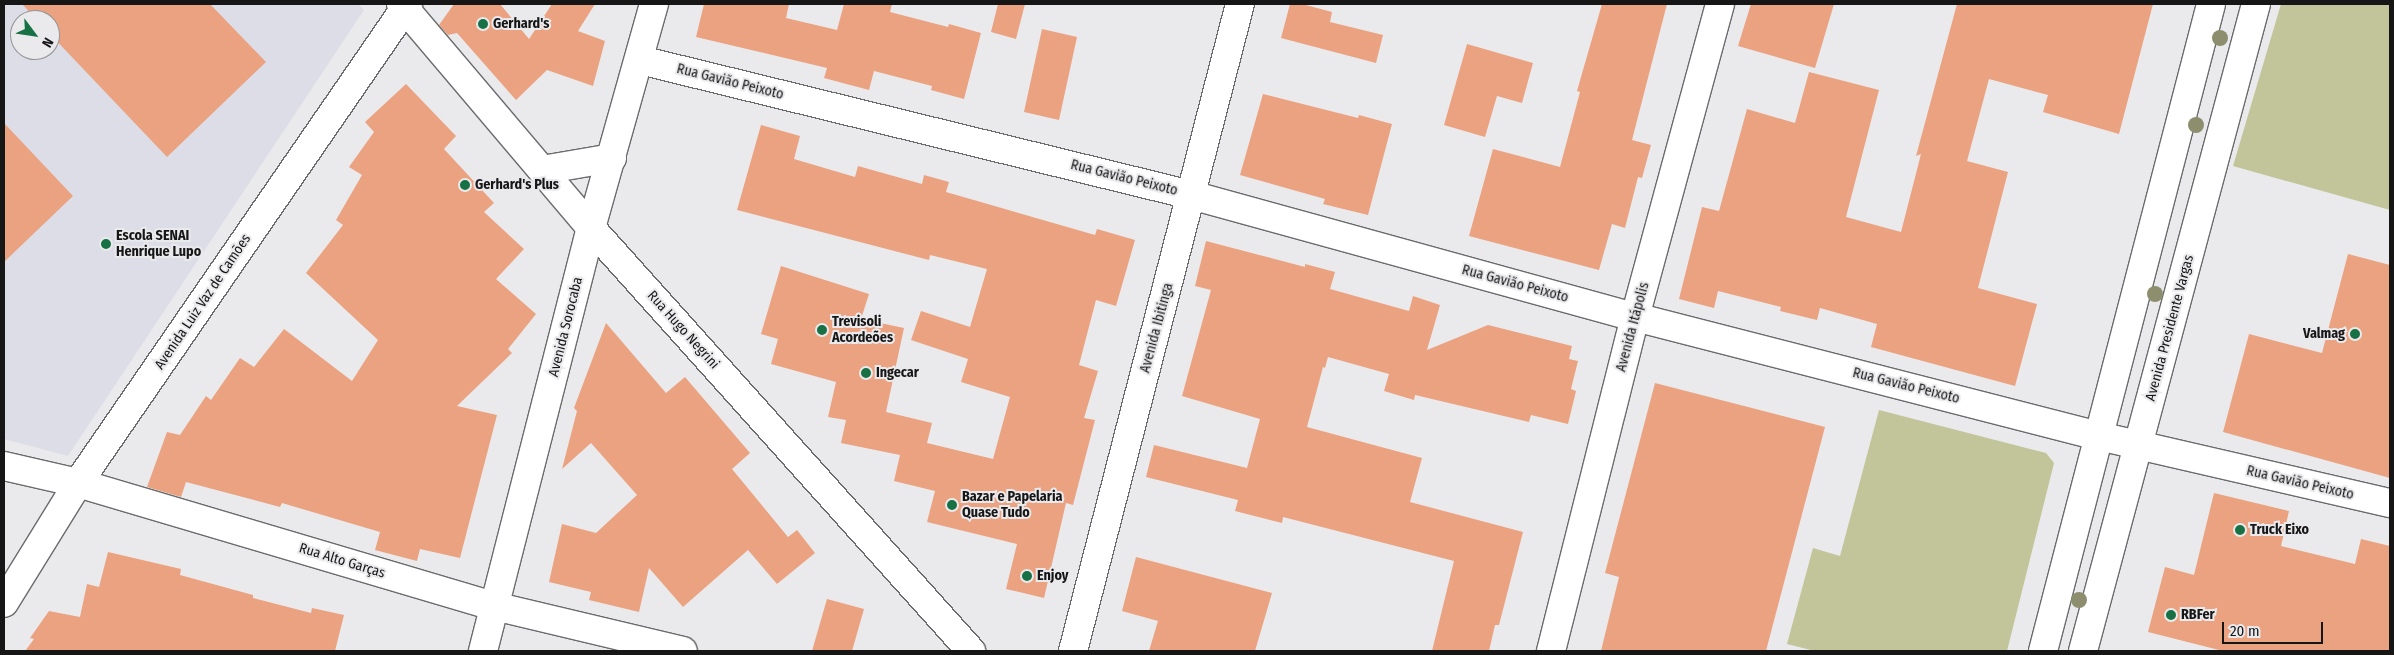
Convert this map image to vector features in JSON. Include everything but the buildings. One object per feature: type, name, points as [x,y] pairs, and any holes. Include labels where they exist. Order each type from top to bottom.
[{"type":"street","name":"Avenida Sorocaba","points":[[482,651],[591,228],[640,60],[654,4]]},
{"type":"street","name":"Avenida Ibitinga","points":[[1073,651],[1240,4]]},
{"type":"street","name":"Avenida Itápolis","points":[[1551,651],[1635,317],[1720,4]]},
{"type":"street","points":[[2043,651],[2211,4]]},
{"type":"street","name":"Avenida Presidente Vargas","points":[[2083,651],[2256,4]]},
{"type":"street","name":"Rua Hugo Negrini","points":[[405,5],[591,228],[971,651]]},
{"type":"street","name":"Avenida Luiz Vaz de Camões","points":[[4,603],[78,483],[405,5]]},
{"type":"street","name":"Rua Gavião Peixoto","points":[[640,60],[1191,195],[1635,317],[2099,436],[2390,503]]},
{"type":"street","points":[[542,170],[612,158]]},
{"type":"street","name":"Rua Alto Garças","points":[[4,466],[78,483],[494,606],[683,651]]},
{"type":"shaded area","name":"Escola SENAI Henrique Lupo","points":[[4,4],[358,4],[364,10],[68,456],[4,439]]},
{"type":"green space","points":[[2281,4],[2390,4],[2390,210],[2233,166]]},
{"type":"green space","points":[[1879,410],[2046,453],[2054,463],[2007,651],[1815,651],[1787,644],[1813,548],[1840,556]]},
{"type":"place","name":"Gerhard's","points":[[483,24]]},
{"type":"place","name":"Gerhard's Plus","points":[[465,185]]},
{"type":"place","name":"Escola SENAI Henrique Lupo","points":[[106,244]]},
{"type":"place","name":"Trevisoli Acordeões","points":[[822,330]]},
{"type":"place","name":"Valmag","points":[[2355,334]]},
{"type":"place","name":"Ingecar","points":[[866,373]]},
{"type":"place","name":"Bazar e Papelaria Quase Tudo","points":[[952,505]]},
{"type":"place","name":"Truck Eixo","points":[[2240,530]]},
{"type":"place","name":"Enjoy","points":[[1027,576]]},
{"type":"place","name":"RBFer","points":[[2171,615]]}]
